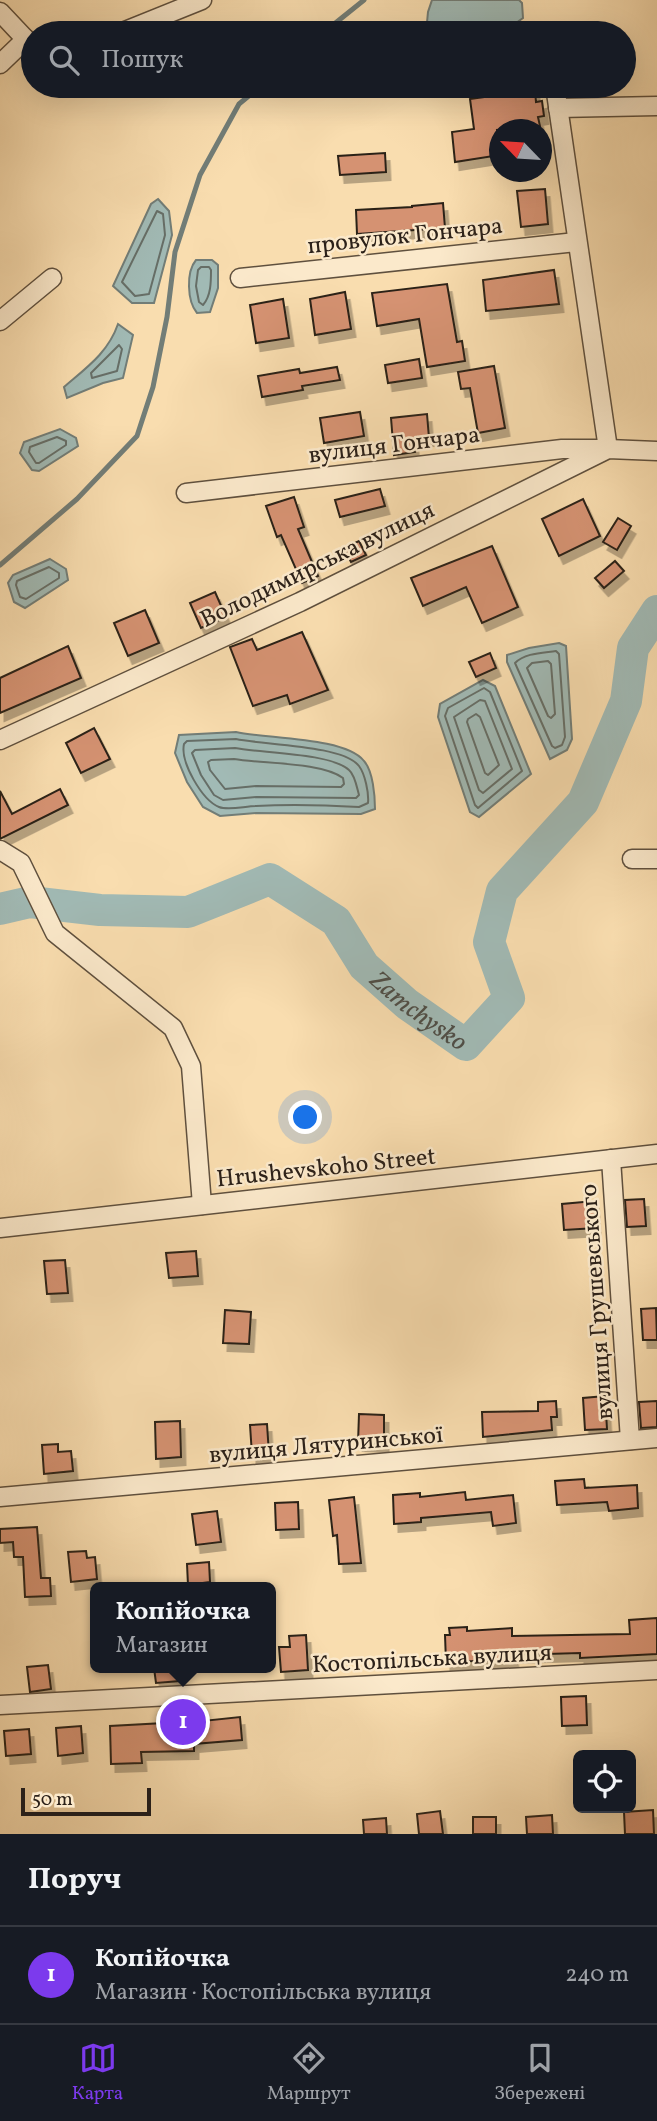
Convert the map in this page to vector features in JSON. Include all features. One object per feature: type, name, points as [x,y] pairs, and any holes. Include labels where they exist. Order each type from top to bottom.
[{"type":"street","points":[[149,21],[201,0]]},
{"type":"street","points":[[0,12],[21,34]]},
{"type":"street","points":[[0,64],[21,49]]},
{"type":"street","points":[[557,98],[608,449]]},
{"type":"street","points":[[558,108],[657,106]]},
{"type":"street","name":"провулок Гончара","points":[[240,278],[576,242]]},
{"type":"street","points":[[0,321],[52,278]]},
{"type":"street","name":"вулиця Гончара","points":[[186,493],[562,449],[608,449]]},
{"type":"street","name":"Володимирська вулиця","points":[[0,740],[300,602],[608,449],[657,451]]},
{"type":"street","points":[[0,850],[21,863],[55,933],[173,1028],[191,1066],[202,1205]]},
{"type":"street","points":[[632,859],[657,859]]},
{"type":"street","name":"Hrushevskoho Street","points":[[0,1228],[657,1154]]},
{"type":"street","name":"вулиця Грушевського","points":[[611,1159],[630,1440]]},
{"type":"street","name":"вулиця Лятуринської","points":[[0,1497],[657,1438]]},
{"type":"street","name":"Костопільська вулиця","points":[[0,1704],[657,1670]]},
{"type":"water","points":[[432,0],[519,0],[522,3],[523,18],[519,21],[427,21]]},
{"type":"water","points":[[158,199],[169,211],[172,235],[154,303],[132,303],[113,286],[151,204]]},
{"type":"water","points":[[196,260],[212,260],[218,265],[218,288],[210,312],[197,313],[191,301],[189,279]]},
{"type":"water","points":[[118,324],[133,335],[123,378],[67,398],[64,387],[102,352]]},
{"type":"water","points":[[60,429],[76,438],[78,446],[39,471],[32,470],[20,453],[24,442]]},
{"type":"water","points":[[50,559],[66,569],[68,580],[25,608],[14,602],[8,583],[13,575]]},
{"type":"water","points":[[559,643],[566,646],[572,739],[567,750],[550,759],[507,662],[507,655]]},
{"type":"water","points":[[483,680],[495,686],[531,774],[479,817],[470,812],[438,717],[440,704]]},
{"type":"water","points":[[236,732],[323,743],[354,753],[364,761],[370,771],[375,809],[361,814],[256,813],[220,816],[203,807],[187,782],[175,753],[179,735]]},
{"type":"building","points":[[536,98],[536,102],[542,101],[544,116],[538,119],[489,119],[489,157],[455,162],[452,132],[474,129],[470,99]]},
{"type":"building","points":[[385,153],[386,172],[340,175],[338,156]]},
{"type":"building","points":[[545,189],[548,224],[521,227],[517,191]]},
{"type":"building","points":[[443,203],[445,228],[357,234],[356,210]]},
{"type":"building","points":[[554,270],[559,304],[486,311],[483,280]]},
{"type":"building","points":[[447,284],[457,342],[462,341],[465,361],[427,367],[419,319],[377,326],[372,293]]},
{"type":"building","points":[[345,292],[351,329],[315,335],[310,299]]},
{"type":"building","points":[[283,299],[289,338],[256,343],[250,305]]},
{"type":"building","points":[[419,359],[422,378],[388,383],[385,365]]},
{"type":"building","points":[[494,366],[505,428],[478,433],[470,388],[461,389],[458,372]]},
{"type":"building","points":[[337,367],[340,380],[302,386],[303,390],[262,397],[258,376],[299,369],[300,373]]},
{"type":"building","points":[[360,412],[364,436],[324,443],[320,418]]},
{"type":"building","points":[[427,414],[429,438],[413,439],[415,452],[394,455],[391,418]]},
{"type":"building","points":[[380,489],[385,506],[340,517],[335,500]]},
{"type":"building","points":[[294,497],[304,527],[298,529],[318,576],[302,583],[281,535],[277,537],[266,506]]},
{"type":"building","points":[[583,499],[600,536],[559,556],[542,519]]},
{"type":"building","points":[[618,518],[631,526],[617,550],[603,542]]},
{"type":"building","points":[[359,541],[366,555],[351,562],[344,548]]},
{"type":"building","points":[[492,546],[518,607],[482,623],[466,587],[423,606],[411,578]]},
{"type":"building","points":[[615,561],[624,571],[604,588],[595,578]]},
{"type":"building","points":[[215,592],[226,617],[201,628],[190,603]]},
{"type":"building","points":[[145,610],[159,643],[128,656],[114,623]]},
{"type":"building","points":[[302,632],[328,690],[290,704],[287,695],[253,706],[230,647],[252,639],[257,650]]},
{"type":"building","points":[[68,646],[81,678],[0,713],[0,678]]},
{"type":"building","points":[[490,653],[496,668],[476,677],[469,662]]},
{"type":"building","points":[[94,728],[110,759],[81,773],[66,743]]},
{"type":"building","points":[[60,789],[68,805],[0,839],[0,791],[12,814]]},
{"type":"building","points":[[644,1199],[646,1226],[627,1227],[625,1200]]},
{"type":"building","points":[[594,1201],[596,1228],[564,1230],[562,1204]]},
{"type":"building","points":[[196,1251],[198,1276],[169,1278],[166,1253]]},
{"type":"building","points":[[65,1260],[68,1293],[47,1294],[44,1261]]},
{"type":"building","points":[[656,1308],[657,1340],[643,1340],[641,1309]]},
{"type":"building","points":[[225,1310],[251,1312],[249,1344],[223,1343]]},
{"type":"building","points":[[605,1396],[607,1429],[585,1430],[583,1398]]},
{"type":"building","points":[[556,1401],[557,1417],[551,1417],[552,1430],[483,1437],[482,1412],[538,1411],[538,1402]]},
{"type":"building","points":[[657,1401],[657,1427],[641,1428],[639,1402]]},
{"type":"building","points":[[359,1414],[384,1415],[384,1444],[358,1443]]},
{"type":"building","points":[[180,1421],[181,1457],[156,1459],[155,1422]]},
{"type":"building","points":[[267,1424],[269,1454],[252,1455],[250,1425]]},
{"type":"building","points":[[58,1444],[58,1452],[71,1451],[73,1471],[44,1474],[42,1445]]},
{"type":"building","points":[[584,1479],[585,1488],[637,1485],[638,1508],[609,1511],[607,1502],[557,1505],[555,1481]]},
{"type":"building","points":[[465,1492],[466,1500],[513,1495],[516,1523],[493,1526],[491,1512],[421,1518],[421,1522],[394,1524],[393,1495],[420,1493],[420,1497]]},
{"type":"building","points":[[354,1497],[361,1563],[339,1564],[337,1535],[333,1536],[329,1500]]},
{"type":"building","points":[[298,1502],[299,1529],[276,1530],[275,1503]]},
{"type":"building","points":[[217,1511],[221,1542],[196,1545],[192,1514]]},
{"type":"building","points":[[37,1527],[41,1578],[50,1578],[51,1596],[25,1597],[23,1557],[14,1557],[13,1542],[0,1543],[0,1529]]},
{"type":"building","points":[[86,1551],[87,1558],[95,1557],[97,1579],[71,1582],[68,1552]]},
{"type":"building","points":[[209,1562],[210,1582],[188,1582],[187,1564]]},
{"type":"building","points":[[657,1618],[657,1654],[580,1658],[580,1653],[513,1655],[514,1660],[446,1662],[445,1635],[450,1635],[449,1628],[467,1627],[467,1631],[512,1628],[512,1636],[630,1634],[629,1620]]},
{"type":"building","points":[[306,1635],[308,1670],[281,1672],[279,1647],[290,1647],[289,1636]]},
{"type":"building","points":[[48,1665],[51,1689],[30,1692],[27,1667]]},
{"type":"building","points":[[155,1673],[179,1673],[180,1681],[156,1683]]},
{"type":"building","points":[[586,1696],[587,1725],[562,1726],[561,1697]]},
{"type":"building","points":[[240,1717],[242,1740],[194,1744],[194,1751],[141,1752],[142,1763],[111,1764],[110,1726],[164,1723],[164,1720],[194,1719],[194,1722]]},
{"type":"building","points":[[81,1726],[83,1753],[58,1756],[56,1728]]},
{"type":"building","points":[[29,1729],[31,1754],[6,1756],[4,1731]]},
{"type":"building","points":[[653,1810],[654,1834],[625,1834],[624,1813]]},
{"type":"building","points":[[440,1811],[443,1834],[419,1834],[417,1814]]},
{"type":"building","points":[[552,1815],[553,1834],[527,1834],[526,1817]]},
{"type":"building","points":[[473,1817],[496,1817],[496,1834],[473,1834]]},
{"type":"building","points":[[386,1818],[387,1834],[364,1834],[363,1820]]},
{"type":"waterway","points":[[338,21],[364,0]]},
{"type":"waterway","points":[[0,565],[77,499],[137,436],[153,387],[167,317],[175,252],[200,175],[239,104],[246,98]]},
{"type":"waterway","name":"Zamchysko","points":[[0,909],[30,902],[100,910],[188,912],[270,879],[336,921],[364,966],[407,1004],[466,1045],[509,998],[489,942],[502,891],[583,802],[626,701],[633,648],[657,611]]},
{"type":"place","name":"Копійочка","points":[[183,1722]]}]
